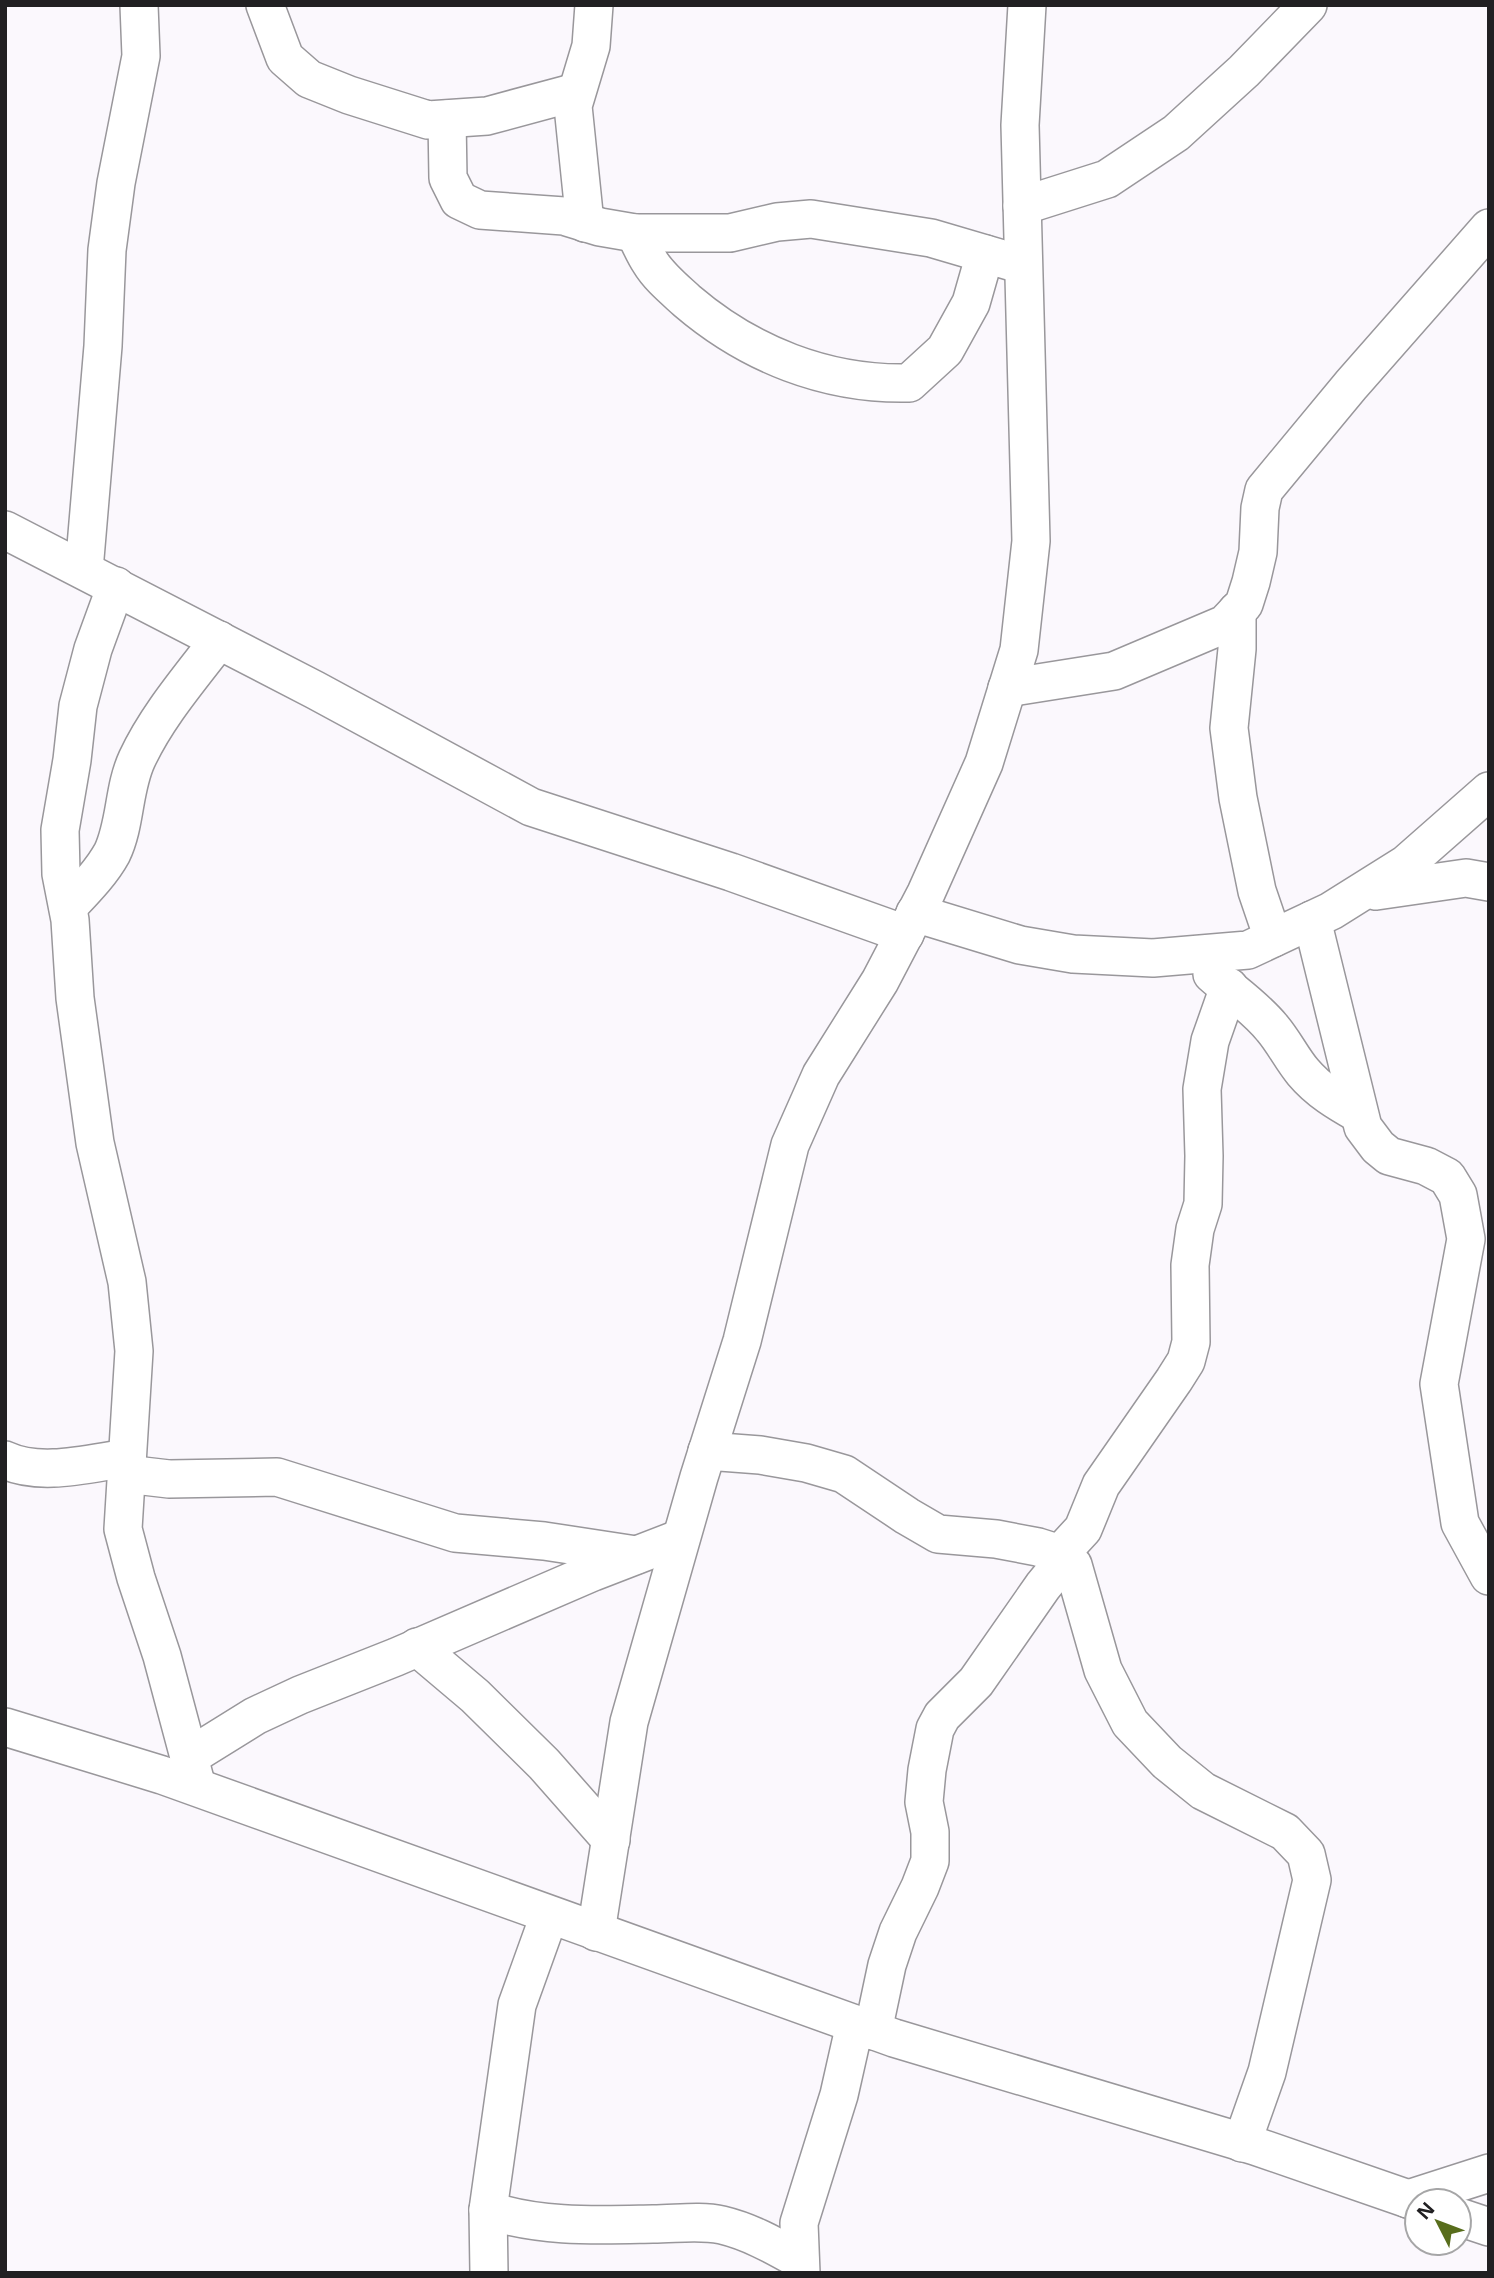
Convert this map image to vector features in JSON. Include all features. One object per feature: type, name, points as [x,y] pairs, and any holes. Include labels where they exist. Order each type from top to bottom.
[{"type":"street","points":[[139,5],[141,56],[116,183],[107,250],[100,578],[93,649],[78,706],[60,830],[61,874],[68,907],[75,998],[95,1143],[127,1282],[134,1351],[123,1529],[162,1656],[193,1772]]},
{"type":"street","points":[[265,5],[285,58],[309,79],[428,120],[487,117],[576,92]]},
{"type":"street","points":[[585,223],[573,107],[591,46],[594,5]]},
{"type":"street","points":[[596,1932],[629,1722],[707,1451],[743,1341],[790,1145],[821,1075],[880,981],[910,923],[984,763],[1019,650],[1031,541],[1020,125],[1027,5]]},
{"type":"street","points":[[1022,205],[1107,179],[1176,132],[1244,71],[1308,5]]},
{"type":"street","points":[[447,119],[448,178],[459,200],[480,210],[565,216],[635,233],[730,233],[777,222],[811,219],[931,238],[1023,265]]},
{"type":"street","points":[[1007,688],[1114,671],[1225,624],[1244,604],[1258,552],[1259,508],[1264,491],[1351,385],[1489,228]]},
{"type":"street","points":[[635,233],[650,263],[671,287],[709,320],[765,353],[823,374],[874,384],[909,383],[945,350],[971,303],[985,254]]},
{"type":"street","points":[[5,530],[219,640],[531,807],[731,872],[910,923],[1020,945],[1073,954],[1153,958],[1248,950],[1358,895],[1406,864],[1489,791]]},
{"type":"street","points":[[1237,611],[1237,649],[1229,728],[1238,798],[1256,891],[1273,938]]},
{"type":"street","points":[[68,907],[90,883],[112,852],[126,789],[137,759],[159,721],[219,640]]},
{"type":"street","points":[[1358,895],[1466,878],[1489,882]]},
{"type":"street","points":[[1312,920],[1363,1127],[1378,1147],[1389,1156],[1426,1166],[1447,1177],[1458,1195],[1466,1239],[1439,1384],[1460,1523],[1489,1576]]},
{"type":"street","points":[[1192,954],[1272,1027],[1302,1071],[1317,1087],[1359,1114]]},
{"type":"street","points":[[800,2266],[799,2223],[839,2095],[898,1931],[930,1861],[924,1802],[935,1729],[942,1716],[976,1682],[1083,1528],[1101,1485],[1185,1361],[1191,1342],[1190,1265],[1203,1192],[1202,1089],[1210,1041],[1229,987]]},
{"type":"street","points":[[707,1451],[772,1457],[844,1474],[938,1534],[996,1539],[1063,1556],[1073,1565],[1103,1670],[1130,1723],[1167,1762],[1203,1791],[1286,1832],[1306,1854],[1312,1880],[1267,2072],[1242,2143]]},
{"type":"street","points":[[5,1460],[18,1466],[127,1466],[169,1479],[278,1477],[455,1533],[544,1541],[637,1555]]},
{"type":"street","points":[[193,1772],[255,1716],[681,1538]]},
{"type":"street","points":[[417,1647],[475,1696],[544,1764],[611,1840]]},
{"type":"street","points":[[5,1727],[162,1775],[193,1772],[550,1916],[864,2027],[1242,2143],[1403,2198]]},
{"type":"street","points":[[489,2273],[488,2210],[517,2005],[550,1916]]},
{"type":"street","points":[[1452,2187],[1489,2174]]},
{"type":"street","points":[[488,2210],[506,2216],[561,2224],[695,2222],[721,2225],[761,2238],[800,2266]]}]
